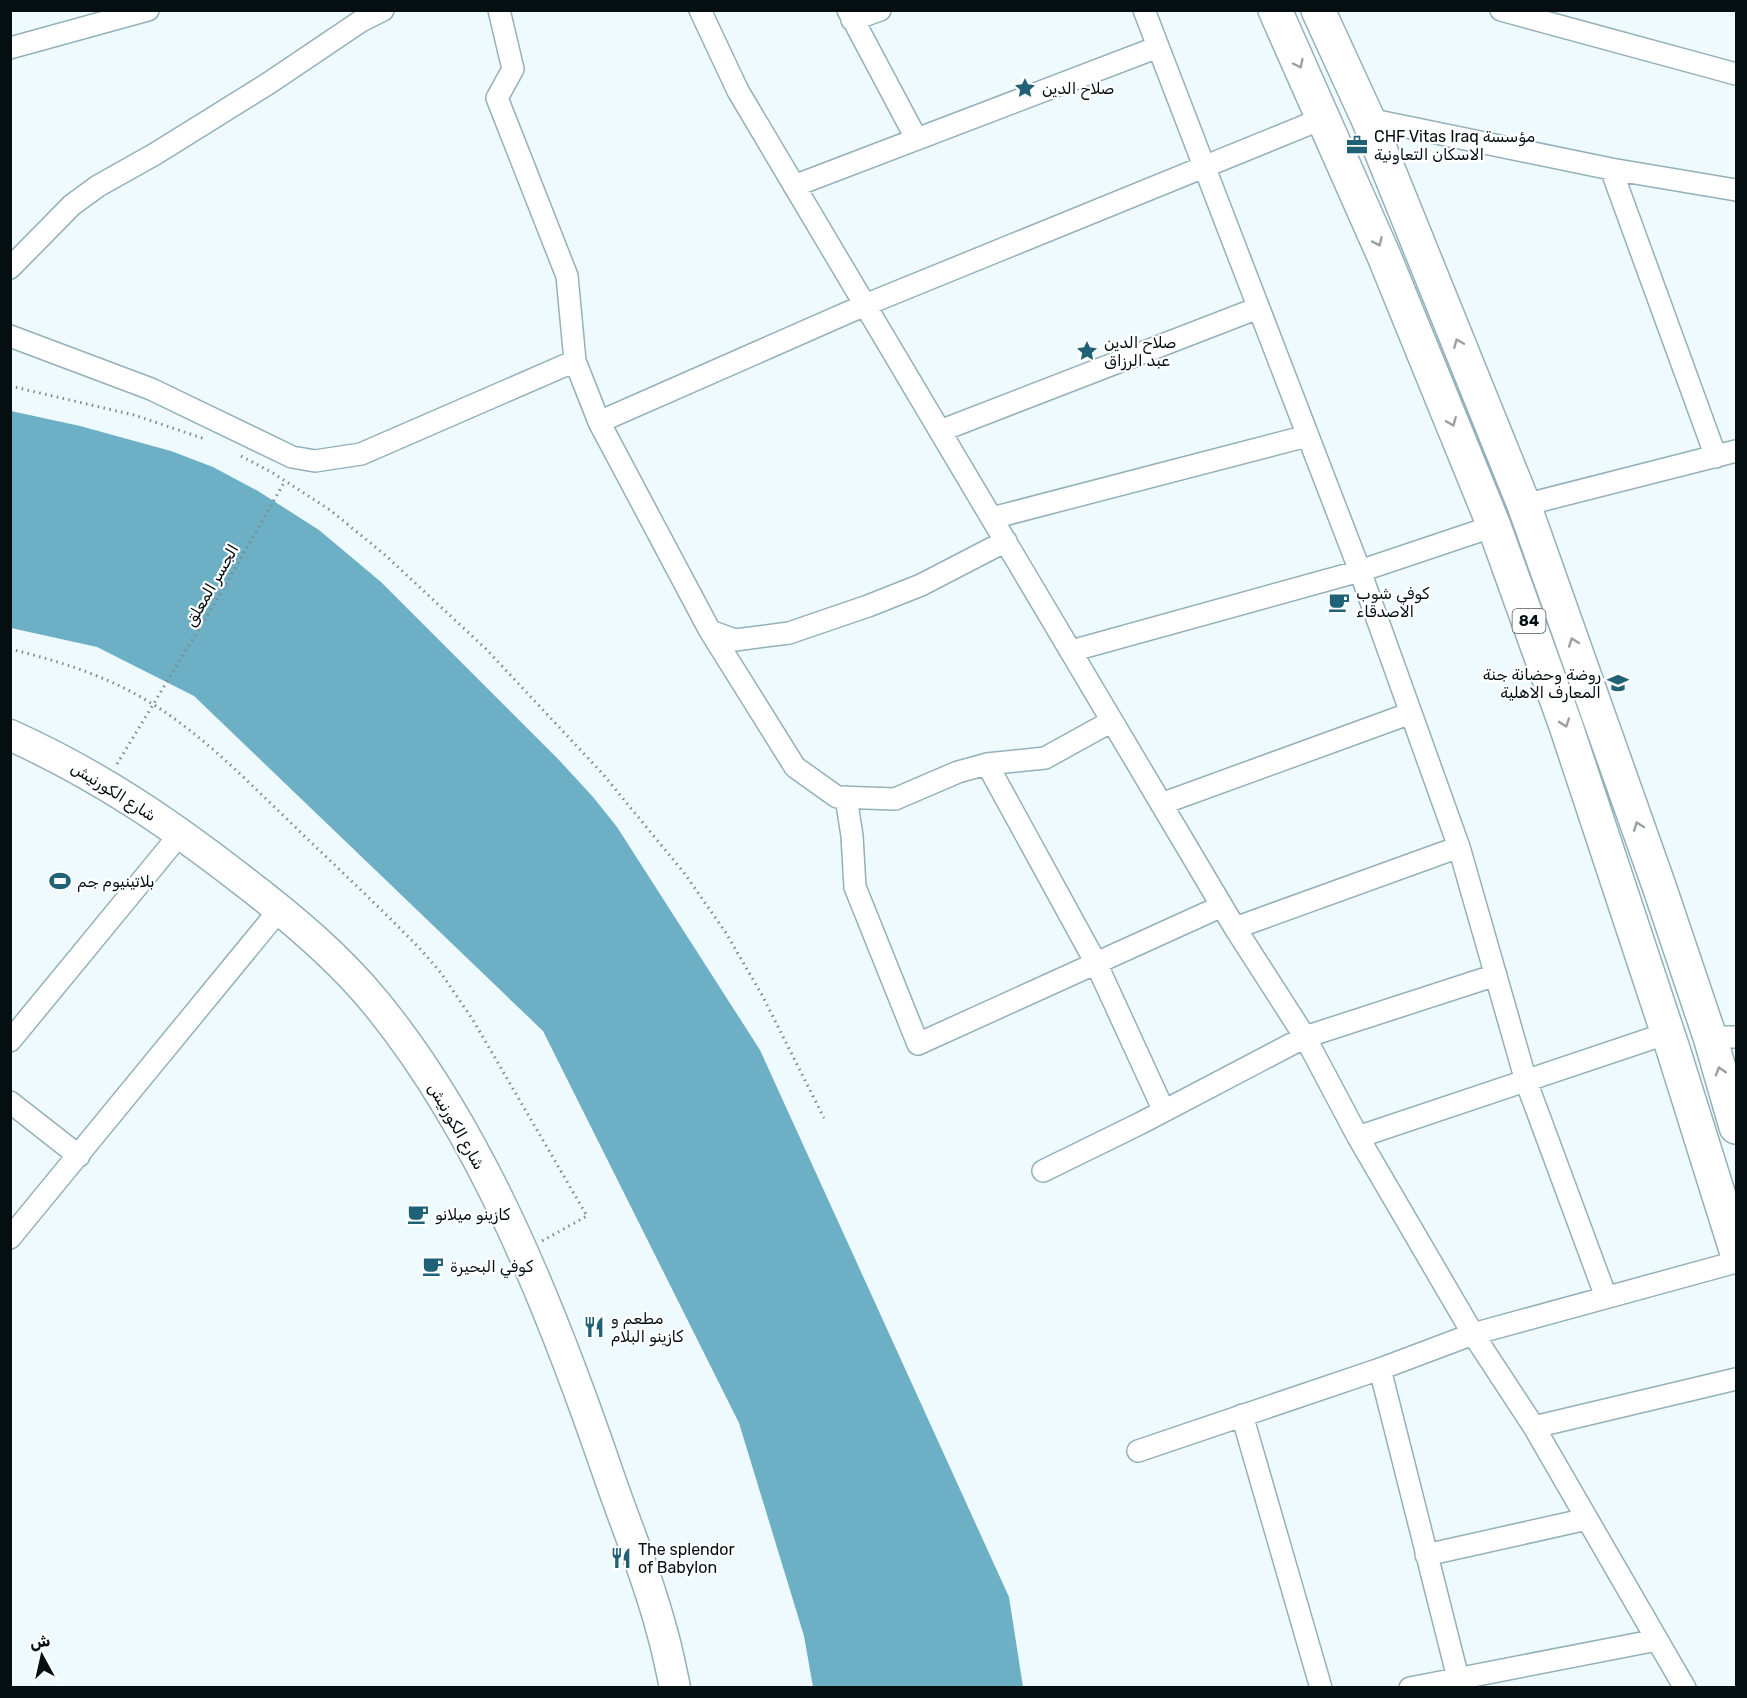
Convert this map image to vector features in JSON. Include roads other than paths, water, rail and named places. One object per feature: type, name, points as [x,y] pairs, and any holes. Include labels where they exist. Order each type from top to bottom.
[{"type":"main road","name":"84","points":[[1275,10],[1384,256],[1494,526],[1566,726],[1737,1250]]},
{"type":"main road","name":"84","points":[[1318,10],[1368,119],[1524,505],[1657,879],[1723,1037],[1737,1127]]},
{"type":"main road","points":[[1621,890],[1630,896],[1637,891],[1649,888],[1657,879]]},
{"type":"street","points":[[10,48],[148,10]]},
{"type":"street","points":[[10,268],[72,205],[98,186],[269,84],[361,21],[383,10]]},
{"type":"street","points":[[499,10],[513,69],[507,84],[497,98],[567,276],[575,361],[599,422],[710,631],[795,766],[837,796],[894,799],[958,772],[987,764],[1044,758],[1112,721]]},
{"type":"street","points":[[700,10],[738,91],[1234,928],[1305,1037],[1358,1137],[1473,1334],[1534,1427],[1685,1688]]},
{"type":"street","points":[[880,10],[850,15],[916,138]]},
{"type":"street","points":[[1144,10],[1360,571],[1411,713],[1459,847],[1526,1081],[1606,1297]]},
{"type":"street","points":[[1502,10],[1737,74]]},
{"type":"street","points":[[794,186],[1158,47]]},
{"type":"street","points":[[599,422],[866,305],[1324,118]]},
{"type":"street","points":[[1368,119],[1611,169],[1737,190]]},
{"type":"street","points":[[1524,505],[1726,454],[1611,169]]},
{"type":"street","points":[[940,430],[1258,308]]},
{"type":"street","points":[[10,336],[151,389],[292,457],[306,461],[362,454],[575,361]]},
{"type":"street","points":[[992,518],[1307,436]]},
{"type":"street","points":[[1071,651],[1360,571],[1494,526]]},
{"type":"street","points":[[710,631],[735,640],[789,633],[921,585],[1006,541]]},
{"type":"street","points":[[1161,804],[1411,713]]},
{"type":"street","name":"شارع الكورنيش","points":[[10,735],[58,757],[105,783],[181,833],[280,909],[352,976],[394,1026],[456,1122],[501,1205],[523,1252],[581,1394],[661,1627],[675,1688]]},
{"type":"street","points":[[987,764],[1096,963],[1164,1111]]},
{"type":"street","points":[[846,797],[852,836],[855,886],[918,1044],[1222,906]]},
{"type":"street","points":[[10,1041],[181,833]]},
{"type":"street","points":[[1234,928],[1459,847]]},
{"type":"street","points":[[10,1238],[280,909]]},
{"type":"street","points":[[1043,1171],[1305,1037],[1496,975]]},
{"type":"street","points":[[1358,1137],[1668,1033]]},
{"type":"street","points":[[10,1102],[79,1155]]},
{"type":"street","points":[[1138,1451],[1380,1369],[1473,1334],[1737,1262]]},
{"type":"street","points":[[1380,1369],[1458,1678]]},
{"type":"street","points":[[1534,1427],[1737,1380]]},
{"type":"street","points":[[1242,1415],[1321,1688]]},
{"type":"street","points":[[1426,1555],[1587,1519]]},
{"type":"street","points":[[1410,1688],[1657,1640]]},
{"type":"water","points":[[11,411],[80,426],[171,451],[213,467],[258,491],[319,530],[381,582],[559,760],[617,827],[760,1050],[1009,1597],[1023,1687],[813,1687],[804,1636],[739,1423],[543,1031],[194,696],[97,647],[11,628]]},
{"type":"place","name":"صلاح الدين","points":[[1025,88]]},
{"type":"place","name":"CHF Vitas Iraq مؤسسة الاسكان التعاونية","points":[[1357,145]]},
{"type":"place","name":"صلاح الدين عبد الرزاق","points":[[1087,351]]},
{"type":"place","name":"كوفي شوب الاصدقاء","points":[[1339,602]]},
{"type":"place","name":"روضة وحضانة جنة المعارف الاهلية","points":[[1618,683]]},
{"type":"place","name":"بلاتينيوم جم","points":[[60,881]]},
{"type":"place","name":"كازينو ميلانو","points":[[418,1214]]},
{"type":"place","name":"كوفي البحيرة","points":[[433,1266]]},
{"type":"place","name":"مطعم و كازينو البلام","points":[[594,1327]]},
{"type":"place","name":"The splendor of Babylon","points":[[621,1558]]}]
